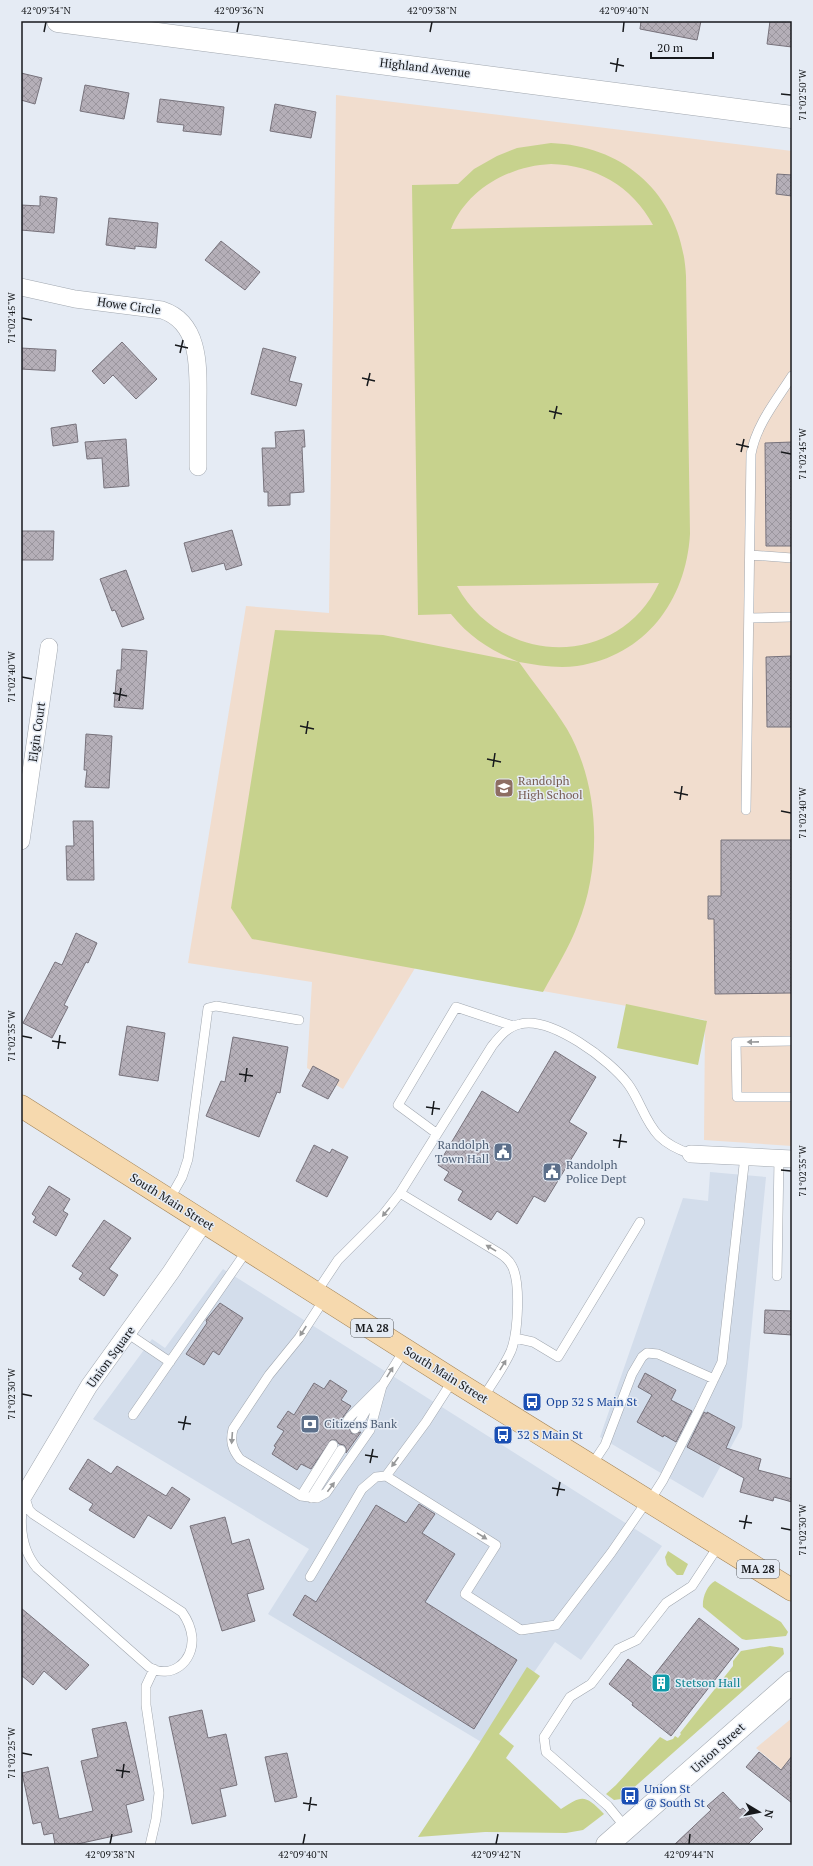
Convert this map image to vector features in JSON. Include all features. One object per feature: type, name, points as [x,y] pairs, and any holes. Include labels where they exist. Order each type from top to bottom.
[{"type":"main road","name":"South Main Street","points":[[21,1106],[453,1380],[792,1590]]},
{"type":"street","name":"Highland Avenue","points":[[58,21],[792,117]]},
{"type":"street","name":"Howe Circle","points":[[21,287],[75,299],[162,310],[170,312],[184,324],[192,340],[197,358],[198,467]]},
{"type":"street","name":"Elgin Court","points":[[21,841],[49,647]]},
{"type":"street","points":[[691,1154],[785,1159]]},
{"type":"street","name":"Union Square","points":[[22,1496],[89,1386],[180,1259],[204,1222]]},
{"type":"street","name":"Union Street","points":[[607,1845],[792,1682]]},
{"type":"lane","points":[[746,810],[751,454],[753,443],[761,425],[792,376]]},
{"type":"lane","points":[[750,555],[792,558]]},
{"type":"lane","points":[[749,618],[792,617]]},
{"type":"lane","points":[[169,1200],[182,1177],[188,1159],[208,1008],[216,1006],[299,1020]]},
{"type":"lane","points":[[436,1133],[398,1105],[456,1007],[513,1026]]},
{"type":"lane","points":[[382,1386],[370,1430],[330,1489],[322,1496],[311,1498],[301,1496],[240,1459],[235,1452],[231,1437],[233,1429],[268,1375],[299,1338],[338,1260],[382,1216],[400,1194],[436,1133],[489,1051],[500,1036],[513,1026],[526,1022],[546,1026],[566,1035],[594,1052],[618,1072],[628,1084],[658,1136],[675,1148],[691,1154]]},
{"type":"lane","points":[[792,1041],[736,1042],[737,1097],[792,1097]]},
{"type":"lane","points":[[310,1576],[362,1489],[376,1477],[386,1476],[496,1545],[465,1594],[521,1630],[556,1625],[624,1535],[663,1480],[714,1379],[723,1356],[745,1156]]},
{"type":"lane","points":[[777,1276],[785,1159]]},
{"type":"lane","points":[[400,1194],[499,1253],[509,1261],[514,1272],[516,1289],[514,1338],[507,1359],[483,1398]]},
{"type":"lane","points":[[514,1338],[533,1342],[558,1357],[640,1222]]},
{"type":"lane","points":[[132,1415],[248,1250]]},
{"type":"lane","points":[[127,1333],[170,1362]]},
{"type":"lane","points":[[355,1428],[404,1349]]},
{"type":"lane","points":[[592,1466],[605,1445],[632,1374],[642,1357],[647,1354],[658,1354],[714,1379]]},
{"type":"lane","points":[[386,1476],[419,1432],[453,1380]]},
{"type":"lane","points":[[346,1423],[350,1417],[382,1386]]},
{"type":"lane","points":[[301,1496],[333,1445]]},
{"type":"lane","points":[[311,1498],[341,1450]]},
{"type":"lane","points":[[22,1496],[29,1510],[33,1514],[182,1612],[191,1631],[192,1639],[190,1653],[183,1664],[165,1672],[154,1669],[31,1561],[26,1552],[22,1533],[22,1496]]},
{"type":"lane","points":[[626,1828],[608,1806],[546,1752],[544,1737],[570,1697],[591,1684],[618,1649],[638,1640],[666,1603],[692,1586],[719,1545]]},
{"type":"lane","points":[[150,1845],[156,1824],[159,1793],[146,1698],[147,1683],[154,1669]]},
{"type":"shaded area","name":"Randolph High School","points":[[336,95],[792,151],[792,1146],[704,1140],[705,1020],[415,968],[343,1089],[307,1068],[312,982],[188,963],[246,606],[329,613]]},
{"type":"shaded area","points":[[710,1172],[766,1177],[742,1427],[703,1498],[600,1437],[683,1198],[708,1201]]},
{"type":"shaded area","points":[[223,1269],[662,1546],[581,1660],[555,1642],[519,1694],[524,1699],[488,1746],[268,1614],[309,1549],[93,1419],[152,1339],[165,1348]]},
{"type":"shaded area","points":[[792,1718],[792,1778],[756,1748]]},
{"type":"green space","points":[[551,143],[579,146],[604,154],[626,166],[646,181],[662,200],[674,223],[682,248],[686,276],[690,534],[687,558],[680,581],[670,603],[658,621],[642,638],[623,651],[601,660],[577,666],[555,667],[519,662],[482,643],[458,623],[451,614],[418,615],[412,185],[458,184],[474,169],[497,156],[517,148]],"holes":[[[551,164],[583,168],[611,180],[634,199],[653,225],[451,229],[467,202],[491,182],[520,169]],[[659,583],[641,611],[617,631],[589,643],[560,647],[530,643],[502,632],[477,613],[457,586]]]},
{"type":"green space","points":[[275,630],[383,635],[519,662],[562,720],[578,751],[586,775],[594,826],[594,851],[591,877],[586,901],[578,924],[562,959],[543,992],[252,939],[231,908]]},
{"type":"green space","points":[[626,1004],[707,1021],[698,1065],[617,1048]]},
{"type":"green space","points":[[668,1551],[688,1564],[683,1575],[677,1575],[667,1565],[665,1557]]},
{"type":"green space","points":[[715,1581],[781,1622],[788,1632],[786,1636],[746,1640],[742,1639],[703,1607],[703,1600],[706,1592],[710,1585]]},
{"type":"green space","points":[[770,1646],[783,1648],[784,1654],[621,1799],[614,1800],[606,1794],[660,1737],[667,1741],[673,1739],[675,1736],[678,1738],[681,1734],[680,1733],[733,1666],[733,1661],[741,1651]]},
{"type":"green space","points":[[527,1667],[540,1676],[499,1734],[514,1746],[506,1758],[561,1809],[574,1801],[583,1799],[588,1800],[598,1807],[604,1814],[583,1830],[566,1833],[485,1832],[418,1837],[470,1758]]},
{"type":"building","points":[[641,21],[701,21],[697,40],[640,29]]},
{"type":"building","points":[[770,21],[792,21],[792,47],[767,44]]},
{"type":"building","points":[[21,73],[42,78],[35,104],[21,100]]},
{"type":"building","points":[[85,85],[129,93],[124,119],[80,111]]},
{"type":"building","points":[[160,99],[224,107],[221,135],[183,131],[184,125],[157,122]]},
{"type":"building","points":[[275,104],[316,112],[311,138],[270,131]]},
{"type":"building","points":[[777,174],[792,175],[792,196],[776,194]]},
{"type":"building","points":[[40,196],[57,198],[54,233],[21,230],[21,205],[40,206]]},
{"type":"building","points":[[109,218],[158,223],[156,248],[135,246],[135,249],[106,245]]},
{"type":"building","points":[[221,241],[260,272],[245,290],[205,260]]},
{"type":"building","points":[[122,342],[157,379],[136,399],[113,375],[104,384],[92,371]]},
{"type":"building","points":[[21,348],[56,350],[55,371],[21,369]]},
{"type":"building","points":[[263,348],[296,357],[289,381],[302,384],[296,406],[251,394]]},
{"type":"building","points":[[76,424],[78,442],[53,446],[51,428]]},
{"type":"building","points":[[304,430],[305,447],[302,447],[304,492],[290,493],[290,505],[268,506],[268,492],[264,492],[262,448],[276,448],[275,432]]},
{"type":"building","points":[[126,439],[129,486],[104,488],[102,458],[87,459],[85,442]]},
{"type":"building","points":[[792,442],[792,546],[766,546],[765,443]]},
{"type":"building","points":[[232,530],[242,565],[226,570],[224,563],[192,572],[184,543]]},
{"type":"building","points":[[21,531],[54,531],[53,560],[21,560]]},
{"type":"building","points":[[126,570],[144,619],[122,627],[115,610],[112,611],[100,579]]},
{"type":"building","points":[[122,649],[147,651],[143,709],[114,707],[117,670],[121,670]]},
{"type":"building","points":[[792,656],[792,727],[767,727],[766,657]]},
{"type":"building","points":[[86,734],[112,736],[109,788],[85,787],[87,770],[84,770]]},
{"type":"building","points":[[73,821],[93,821],[94,880],[67,880],[66,846],[74,846]]},
{"type":"building","points":[[721,840],[792,840],[792,993],[715,994],[714,919],[708,919],[708,896],[721,896]]},
{"type":"building","points":[[76,933],[97,943],[88,963],[86,962],[64,1005],[68,1007],[52,1038],[23,1023],[55,962],[62,965]]},
{"type":"building","points":[[127,1026],[165,1033],[158,1081],[119,1075]]},
{"type":"building","points":[[233,1037],[288,1047],[280,1093],[277,1092],[259,1137],[206,1116],[221,1081],[225,1082]]},
{"type":"building","points":[[555,1051],[596,1077],[569,1122],[587,1133],[545,1202],[534,1196],[517,1224],[497,1211],[491,1220],[458,1200],[463,1191],[444,1180],[449,1172],[438,1165],[482,1091],[518,1113]]},
{"type":"building","points":[[313,1066],[339,1080],[328,1099],[302,1086]]},
{"type":"building","points":[[314,1145],[330,1153],[332,1149],[348,1157],[327,1197],[296,1181]]},
{"type":"building","points":[[49,1186],[70,1199],[63,1211],[68,1214],[56,1236],[33,1222],[36,1217],[32,1214]]},
{"type":"building","points":[[104,1220],[131,1238],[109,1269],[118,1275],[104,1296],[79,1279],[83,1273],[72,1266]]},
{"type":"building","points":[[220,1303],[243,1318],[219,1355],[213,1351],[204,1365],[186,1354],[207,1323],[206,1320]]},
{"type":"building","points":[[765,1310],[792,1311],[792,1335],[764,1333]]},
{"type":"building","points":[[645,1373],[676,1390],[671,1400],[692,1411],[676,1442],[664,1435],[663,1437],[637,1422],[652,1395],[638,1387]]},
{"type":"building","name":"Citizens Bank","points":[[330,1380],[347,1391],[341,1400],[351,1406],[341,1420],[341,1426],[345,1429],[349,1428],[352,1434],[361,1432],[346,1453],[346,1448],[344,1445],[339,1444],[336,1440],[331,1440],[311,1469],[301,1464],[297,1470],[272,1454],[276,1447],[274,1446],[284,1431],[277,1427],[288,1411],[294,1415],[314,1383],[324,1389]]},
{"type":"building","points":[[704,1412],[707,1414],[707,1412],[735,1427],[726,1448],[761,1459],[758,1470],[792,1479],[792,1502],[774,1497],[773,1501],[740,1492],[744,1478],[687,1447]]},
{"type":"building","points":[[88,1459],[111,1474],[117,1466],[166,1496],[172,1487],[190,1499],[171,1529],[148,1515],[134,1538],[89,1510],[93,1504],[69,1489]]},
{"type":"building","points":[[419,1504],[435,1514],[422,1533],[455,1554],[425,1602],[517,1660],[474,1729],[293,1615],[305,1595],[316,1602],[376,1505],[406,1523]]},
{"type":"building","points":[[225,1517],[232,1544],[249,1539],[264,1589],[247,1594],[255,1621],[222,1631],[190,1526]]},
{"type":"building","points":[[21,1608],[89,1665],[66,1690],[44,1671],[33,1685],[21,1675]]},
{"type":"building","name":"Stetson Hall","points":[[699,1618],[739,1649],[671,1736],[632,1705],[633,1703],[609,1684],[628,1659],[652,1678]]},
{"type":"building","points":[[202,1710],[208,1738],[226,1734],[237,1785],[220,1789],[226,1816],[192,1824],[169,1717]]},
{"type":"building","points":[[126,1722],[144,1800],[126,1805],[132,1832],[73,1845],[55,1845],[53,1833],[44,1835],[41,1822],[33,1824],[22,1773],[48,1767],[59,1819],[93,1811],[81,1761],[98,1757],[92,1729]]},
{"type":"building","points":[[759,1752],[781,1770],[792,1756],[792,1803],[746,1767]]},
{"type":"building","points":[[287,1753],[297,1797],[275,1802],[265,1757]]},
{"type":"building","points":[[723,1792],[740,1810],[743,1808],[763,1829],[747,1845],[674,1845],[711,1810],[707,1806]]},
{"type":"place","name":"Randolph High School","points":[[504,788]]},
{"type":"place","name":"Randolph Town Hall","points":[[503,1152]]},
{"type":"place","name":"Randolph Police Dept","points":[[552,1172]]},
{"type":"place","name":"Opp 32 S Main St","points":[[532,1402]]},
{"type":"place","name":"Citizens Bank","points":[[310,1424]]},
{"type":"place","name":"32 S Main St","points":[[503,1435]]},
{"type":"place","name":"Stetson Hall","points":[[661,1683]]},
{"type":"place","name":"Union St @ South St","points":[[630,1796]]}]
